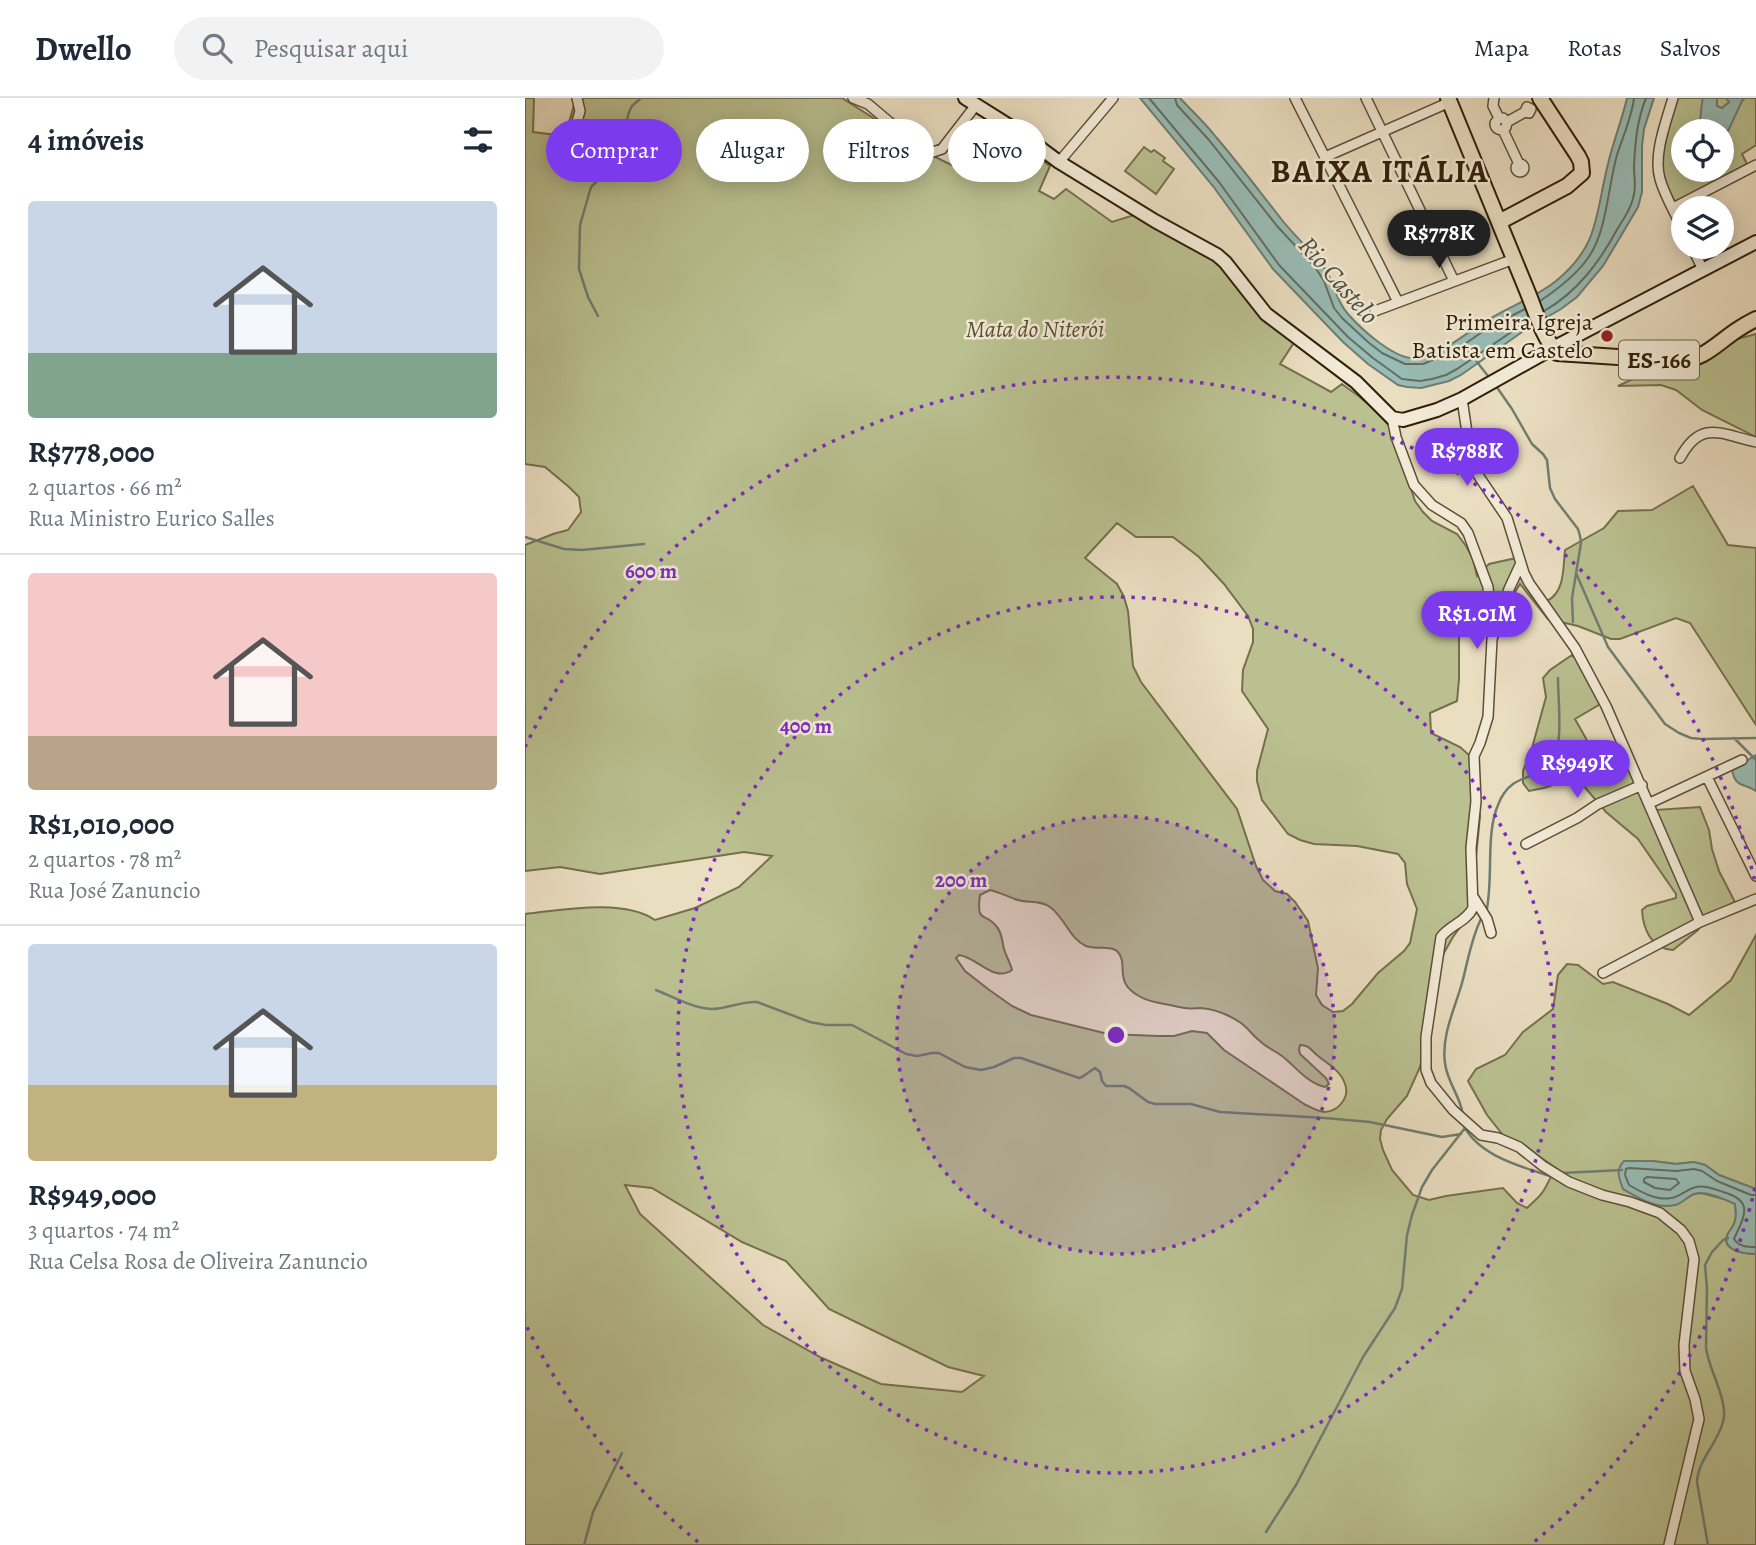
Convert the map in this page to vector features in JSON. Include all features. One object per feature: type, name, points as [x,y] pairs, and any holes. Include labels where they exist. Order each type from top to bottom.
[{"type":"main road","points":[[1499,222],[1567,186],[1580,176],[1582,169],[1578,156],[1540,98]]},
{"type":"main road","points":[[1449,100],[1541,325],[1553,348]]},
{"type":"main road","points":[[972,101],[1059,162],[1154,221],[1217,255],[1266,313],[1349,376],[1392,418],[1417,417],[1462,400],[1553,348],[1756,242]]},
{"type":"main road","name":"ES-166","points":[[1553,348],[1557,353],[1689,360],[1709,351],[1756,318]]},
{"type":"street","points":[[577,98],[580,111],[578,119]]},
{"type":"street","points":[[853,98],[868,104],[907,137],[933,152],[942,149],[972,101]]},
{"type":"street","points":[[1059,162],[1113,98]]},
{"type":"street","points":[[1295,98],[1398,302]]},
{"type":"street","points":[[1366,98],[1454,281]]},
{"type":"street","points":[[1494,98],[1493,106],[1503,123],[1519,164]]},
{"type":"street","points":[[1671,204],[1657,166],[1673,98]]},
{"type":"street","points":[[1325,157],[1449,100]]},
{"type":"street","points":[[1503,123],[1525,112]]},
{"type":"street","points":[[1696,196],[1756,165]]},
{"type":"street","points":[[1375,310],[1514,259]]},
{"type":"street","points":[[1698,259],[1703,270]]},
{"type":"street","points":[[1462,400],[1472,466],[1507,517],[1529,583],[1575,648],[1606,706],[1700,922]]},
{"type":"street","points":[[1392,418],[1414,485],[1432,505],[1461,523],[1468,533],[1488,587],[1492,639],[1488,717],[1474,756],[1476,801],[1471,848],[1473,908],[1470,915],[1441,936],[1426,1037],[1426,1070],[1431,1083],[1453,1110],[1481,1135],[1498,1138],[1518,1147],[1543,1166],[1587,1190],[1660,1213],[1681,1230],[1689,1241],[1695,1259],[1684,1345],[1685,1371],[1699,1419],[1669,1545]]},
{"type":"street","points":[[1680,458],[1686,445],[1701,433],[1709,432],[1756,442]]},
{"type":"street","points":[[1492,639],[1521,563]]},
{"type":"street","points":[[1650,803],[1742,760]]},
{"type":"street","points":[[1707,776],[1756,876]]},
{"type":"street","points":[[1526,844],[1598,804],[1642,785]]},
{"type":"street","points":[[1474,898],[1487,919],[1491,933]]},
{"type":"street","points":[[1603,973],[1700,922],[1756,899]]},
{"type":"green space","name":"Mata do Niterói","points":[[525,98],[534,98],[533,132],[546,134],[546,182],[682,182],[682,119],[570,119],[576,98],[842,98],[875,119],[823,119],[823,182],[934,182],[934,156],[948,163],[948,182],[1043,182],[1039,191],[1054,199],[1066,189],[1112,222],[1134,215],[1218,260],[1295,341],[1280,364],[1331,392],[1342,384],[1386,421],[1391,428],[1415,501],[1432,521],[1457,534],[1473,559],[1477,576],[1489,564],[1521,557],[1533,587],[1547,601],[1560,586],[1565,550],[1604,528],[1618,511],[1652,510],[1693,486],[1728,545],[1756,548],[1756,725],[1690,623],[1676,618],[1620,639],[1611,639],[1578,626],[1548,619],[1520,584],[1498,620],[1453,621],[1459,637],[1457,701],[1430,713],[1431,733],[1460,747],[1469,755],[1480,816],[1473,909],[1436,967],[1436,996],[1420,1067],[1407,1096],[1387,1119],[1380,1139],[1392,1170],[1413,1195],[1429,1200],[1503,1188],[1517,1203],[1527,1208],[1542,1193],[1557,1169],[1503,1135],[1487,1115],[1468,1081],[1476,1069],[1505,1055],[1523,1032],[1553,1009],[1558,975],[1567,964],[1578,965],[1603,984],[1613,982],[1689,1015],[1731,980],[1756,935],[1756,1189],[1694,1162],[1676,1164],[1624,1161],[1623,1189],[1650,1203],[1675,1205],[1694,1194],[1702,1193],[1727,1200],[1735,1204],[1736,1213],[1727,1235],[1728,1245],[1736,1251],[1756,1254],[1756,1545],[525,1545],[525,914],[610,907],[642,913],[655,920],[695,908],[739,887],[772,856],[744,852],[600,874],[560,867],[525,871],[525,545],[568,530],[581,512],[579,497],[545,467],[525,464]],"holes":[[[1117,523],[1136,537],[1173,537],[1199,557],[1248,616],[1253,629],[1253,642],[1243,670],[1242,691],[1268,729],[1257,781],[1262,800],[1288,834],[1314,844],[1357,846],[1398,854],[1405,863],[1407,884],[1417,909],[1410,943],[1343,1011],[1333,1012],[1322,1005],[1316,995],[1318,968],[1308,921],[1287,894],[1275,891],[1263,880],[1237,809],[1141,682],[1133,666],[1128,611],[1124,597],[1117,584],[1085,558]],[[990,890],[1019,900],[1046,905],[1086,946],[1117,951],[1121,956],[1126,984],[1139,996],[1157,1003],[1206,1009],[1227,1015],[1241,1023],[1307,1078],[1325,1087],[1329,1084],[1326,1078],[1300,1054],[1300,1045],[1308,1047],[1341,1075],[1346,1089],[1345,1098],[1339,1106],[1330,1111],[1322,1112],[1311,1108],[1224,1050],[1207,1033],[1192,1031],[1174,1036],[1108,1034],[1031,1015],[1012,1006],[965,971],[956,958],[959,955],[966,957],[999,973],[1012,970],[999,929],[980,914],[980,895]],[[625,1185],[652,1188],[742,1242],[786,1261],[829,1309],[948,1367],[984,1376],[962,1392],[881,1384],[822,1358],[763,1325],[640,1214]]]},
{"type":"green space","points":[[1677,98],[1756,98],[1756,145],[1742,154],[1747,164],[1734,171],[1734,119],[1671,119],[1671,182],[1714,182],[1688,196],[1671,196],[1671,200],[1658,174],[1669,124]]},
{"type":"green space","points":[[1144,147],[1165,158],[1163,161],[1174,169],[1156,194],[1125,171]]},
{"type":"green space","points":[[1756,334],[1756,437],[1702,410],[1676,390],[1661,385],[1618,386],[1685,357]]},
{"type":"green space","points":[[1572,655],[1588,670],[1602,703],[1575,719],[1593,751],[1609,743],[1656,810],[1700,807],[1719,871],[1735,902],[1708,916],[1698,930],[1673,950],[1654,942],[1644,925],[1642,910],[1647,906],[1676,898],[1676,894],[1638,839],[1606,812],[1576,777],[1529,791],[1523,783],[1523,771],[1546,697],[1543,678]]},
{"type":"water","name":"Rio Castelo","points":[[1140,98],[1180,98],[1212,132],[1287,226],[1321,263],[1348,314],[1386,348],[1412,358],[1443,349],[1499,313],[1540,292],[1570,268],[1581,255],[1594,228],[1610,156],[1627,98],[1654,98],[1644,129],[1642,192],[1638,207],[1603,266],[1577,297],[1561,309],[1525,330],[1461,375],[1421,388],[1398,385],[1343,342],[1273,269],[1213,186]]},
{"type":"water","points":[[1703,98],[1717,98],[1717,106],[1722,108],[1729,102],[1726,98],[1745,98],[1734,119],[1700,119]]},
{"type":"water","points":[[1756,755],[1756,791],[1738,783],[1732,770]]},
{"type":"water","points":[[1624,1161],[1676,1164],[1694,1162],[1756,1189],[1756,1254],[1736,1251],[1726,1241],[1736,1218],[1735,1204],[1703,1193],[1694,1194],[1668,1206],[1647,1202],[1623,1189],[1619,1171]]},
{"type":"waterway","points":[[598,316],[588,297],[579,269],[580,225],[591,187],[612,166],[618,155],[629,112],[641,98]]},
{"type":"waterway","points":[[1477,362],[1488,376]]},
{"type":"waterway","points":[[1496,386],[1532,444],[1547,460],[1550,488],[1578,529],[1581,543],[1572,598],[1573,622]]},
{"type":"waterway","points":[[525,537],[564,549],[582,550],[644,544]]},
{"type":"waterway","points":[[1576,573],[1608,647],[1665,724],[1691,738],[1756,738]]},
{"type":"waterway","points":[[1486,913],[1494,817],[1508,788],[1546,768],[1554,759],[1559,731],[1558,678]]},
{"type":"waterway","points":[[1734,738],[1756,760]]},
{"type":"waterway","points":[[1463,1115],[1446,1070],[1444,1053],[1449,1022],[1481,919]]},
{"type":"waterway","points":[[656,990],[704,1008],[717,1009],[757,1002],[810,1022],[852,1025],[906,1054],[917,1056],[939,1053],[965,1067],[981,1070],[1014,1058],[1079,1078],[1095,1068],[1100,1072],[1106,1086],[1124,1086],[1155,1104],[1191,1104],[1220,1112],[1370,1122],[1442,1137],[1461,1134]]},
{"type":"waterway","points":[[1462,1122],[1477,1143],[1488,1151],[1512,1163],[1550,1176]]},
{"type":"waterway","points":[[1266,1532],[1296,1485],[1363,1357],[1395,1308],[1402,1289],[1407,1235],[1422,1187],[1465,1128]]},
{"type":"waterway","points":[[1562,1173],[1622,1170]]},
{"type":"waterway","points":[[1708,1545],[1697,1482],[1701,1466],[1720,1430],[1724,1414],[1721,1395],[1706,1348],[1705,1265],[1712,1252],[1728,1238]]},
{"type":"waterway","points":[[584,1545],[593,1512],[622,1453]]},
{"type":"place","name":"Primeira Igreja Batista em Castelo","points":[[1607,336]]},
{"type":"district","name":"BAIXA ITÁLIA","points":[[1380,171]]}]
